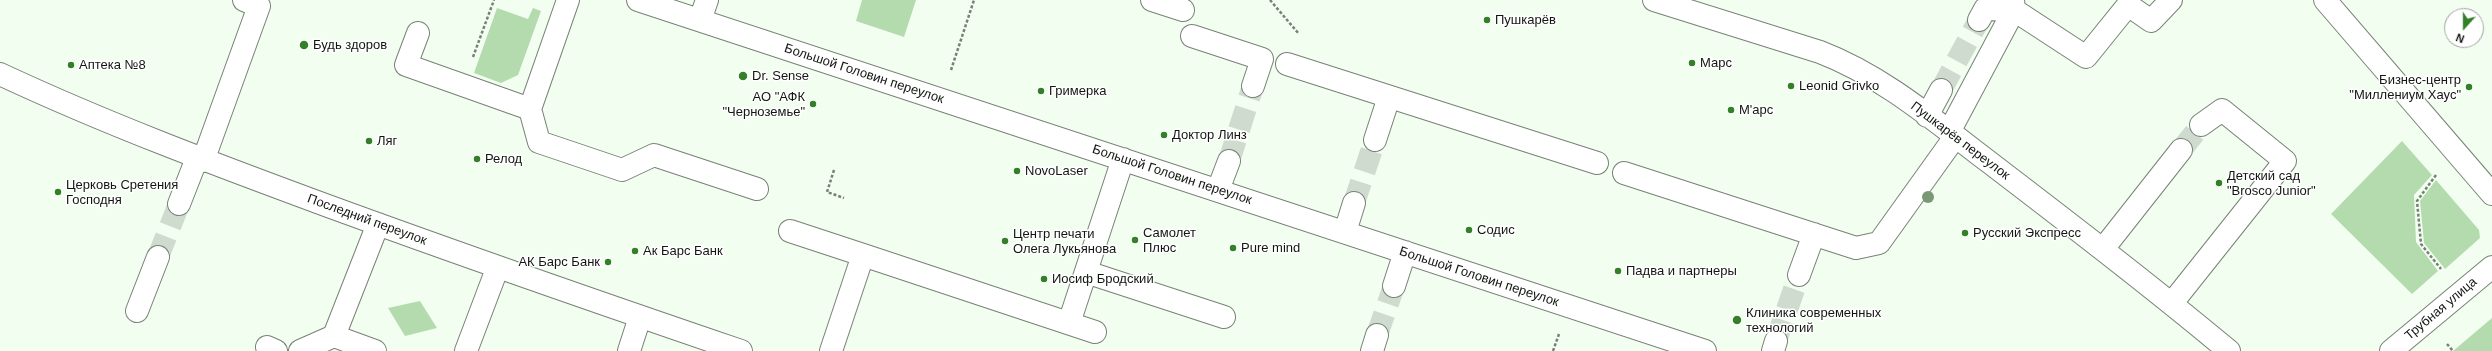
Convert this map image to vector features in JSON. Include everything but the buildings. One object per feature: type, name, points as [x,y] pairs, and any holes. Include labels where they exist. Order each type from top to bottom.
[{"type":"street","points":[[179,204],[200,159],[259,6],[244,0]]},
{"type":"street","points":[[568,0],[530,109],[538,142],[622,170],[654,155],[757,189]]},
{"type":"street","name":"Большой Головин переулок","points":[[638,0],[1705,351]]},
{"type":"street","points":[[700,20],[707,0]]},
{"type":"street","points":[[1152,0],[1183,10]]},
{"type":"street","name":"Пушкарёв переулок","points":[[1654,0],[1691,5],[1845,62],[1872,77],[1952,134],[2103,249],[2230,351]]},
{"type":"street","points":[[1979,10],[2013,5],[2086,57],[2128,5],[2151,21],[2171,0]]},
{"type":"street","points":[[2324,0],[2492,194]]},
{"type":"street","points":[[1624,172],[1856,248],[1879,243],[1952,134],[2013,5]]},
{"type":"street","points":[[418,33],[406,65],[530,109]]},
{"type":"street","points":[[1192,36],[1262,59],[1253,86]]},
{"type":"street","points":[[1287,64],[1597,164]]},
{"type":"street","name":"Последний переулок","points":[[0,74],[68,105],[200,159],[497,269],[741,351]]},
{"type":"street","points":[[1927,116],[1941,90]]},
{"type":"street","points":[[1375,140],[1389,97]]},
{"type":"street","points":[[2172,303],[2285,161],[2222,110],[2201,125]]},
{"type":"street","points":[[2103,249],[2181,150]]},
{"type":"street","points":[[1069,323],[1123,159]]},
{"type":"street","points":[[1218,190],[1229,161]]},
{"type":"street","points":[[1345,232],[1354,203]]},
{"type":"street","points":[[334,336],[378,224]]},
{"type":"street","points":[[790,231],[1096,332]]},
{"type":"street","points":[[1799,275],[1814,234]]},
{"type":"street","points":[[1394,286],[1405,252]]},
{"type":"street","points":[[831,351],[863,255]]},
{"type":"street","points":[[137,311],[158,257]]},
{"type":"street","name":"Трубная улица","points":[[2390,351],[2492,267]]},
{"type":"street","points":[[466,351],[497,269]]},
{"type":"street","points":[[1086,272],[1224,317]]},
{"type":"street","points":[[629,351],[640,317]]},
{"type":"street","points":[[300,351],[334,336],[375,351]]},
{"type":"path","points":[[463,85],[494,0]]},
{"type":"path","points":[[950,74],[974,0]]},
{"type":"path","points":[[1270,0],[1301,36]]},
{"type":"path","points":[[834,170],[827,192],[844,198]]},
{"type":"path","points":[[2436,175],[2417,202],[2421,244],[2445,275]]},
{"type":"path","points":[[1553,351],[1561,330]]},
{"type":"path","points":[[2446,343],[2453,351]]},
{"type":"green space","points":[[862,0],[916,0],[904,37],[856,21]]},
{"type":"green space","points":[[497,8],[528,19],[533,8],[541,11],[518,75],[501,83],[474,73]]},
{"type":"green space","points":[[2402,141],[2432,175],[2414,195],[2416,242],[2438,271],[2412,294],[2331,214]]},
{"type":"green space","points":[[2436,180],[2479,230],[2480,238],[2445,269],[2424,243],[2420,201]]},
{"type":"green space","points":[[420,301],[437,328],[405,336],[388,308]]},
{"type":"green space","points":[[2492,318],[2492,351],[2453,351]]},
{"type":"tunnel","points":[[1941,90],[1979,20]]},
{"type":"tunnel","points":[[1229,161],[1253,86]]},
{"type":"tunnel","points":[[2181,150],[2201,125]]},
{"type":"tunnel","points":[[1354,203],[1375,140]]},
{"type":"tunnel","points":[[158,257],[179,204]]},
{"type":"tunnel","points":[[1776,341],[1799,275]]},
{"type":"tunnel","points":[[1377,335],[1394,286]]},
{"type":"place","name":"Пушкарёв","points":[[1487,20]]},
{"type":"place","name":"Будь здоров","points":[[304,45]]},
{"type":"place","name":"Марс","points":[[1692,63]]},
{"type":"place","name":"Аптека №8","points":[[71,65]]},
{"type":"place","name":"Dr. Sense","points":[[743,76]]},
{"type":"place","name":"Leonid Grivko","points":[[1791,86]]},
{"type":"place","name":"Бизнес-центр \"Миллениум Хаус\"","points":[[2469,87]]},
{"type":"place","name":"Гримерка","points":[[1041,91]]},
{"type":"place","name":"АО \"АФК \"Черноземье\"","points":[[813,104]]},
{"type":"place","name":"М'арс","points":[[1731,110]]},
{"type":"place","name":"Доктор Линз","points":[[1164,135]]},
{"type":"place","name":"Ляг","points":[[369,141]]},
{"type":"place","name":"Релод","points":[[477,159]]},
{"type":"place","name":"NovoLaser","points":[[1017,171]]},
{"type":"place","name":"Детский сад \"Brosco Junior\"","points":[[2219,183]]},
{"type":"place","name":"Церковь Сретения Господня","points":[[58,192]]},
{"type":"place","name":"Содис","points":[[1469,230]]},
{"type":"place","name":"Русский Экспресс","points":[[1965,233]]},
{"type":"place","name":"Самолет Плюс","points":[[1135,240]]},
{"type":"place","name":"Центр печати Олега Лукьянова","points":[[1005,241]]},
{"type":"place","name":"Pure mind","points":[[1233,248]]},
{"type":"place","name":"Ак Барс Банк","points":[[635,251]]},
{"type":"place","name":"АК Барс Банк","points":[[608,262]]},
{"type":"place","name":"Падва и партнеры","points":[[1618,271]]},
{"type":"place","name":"Иосиф Бродский","points":[[1044,279]]},
{"type":"place","name":"Клиника современных технологий","points":[[1737,320]]}]
